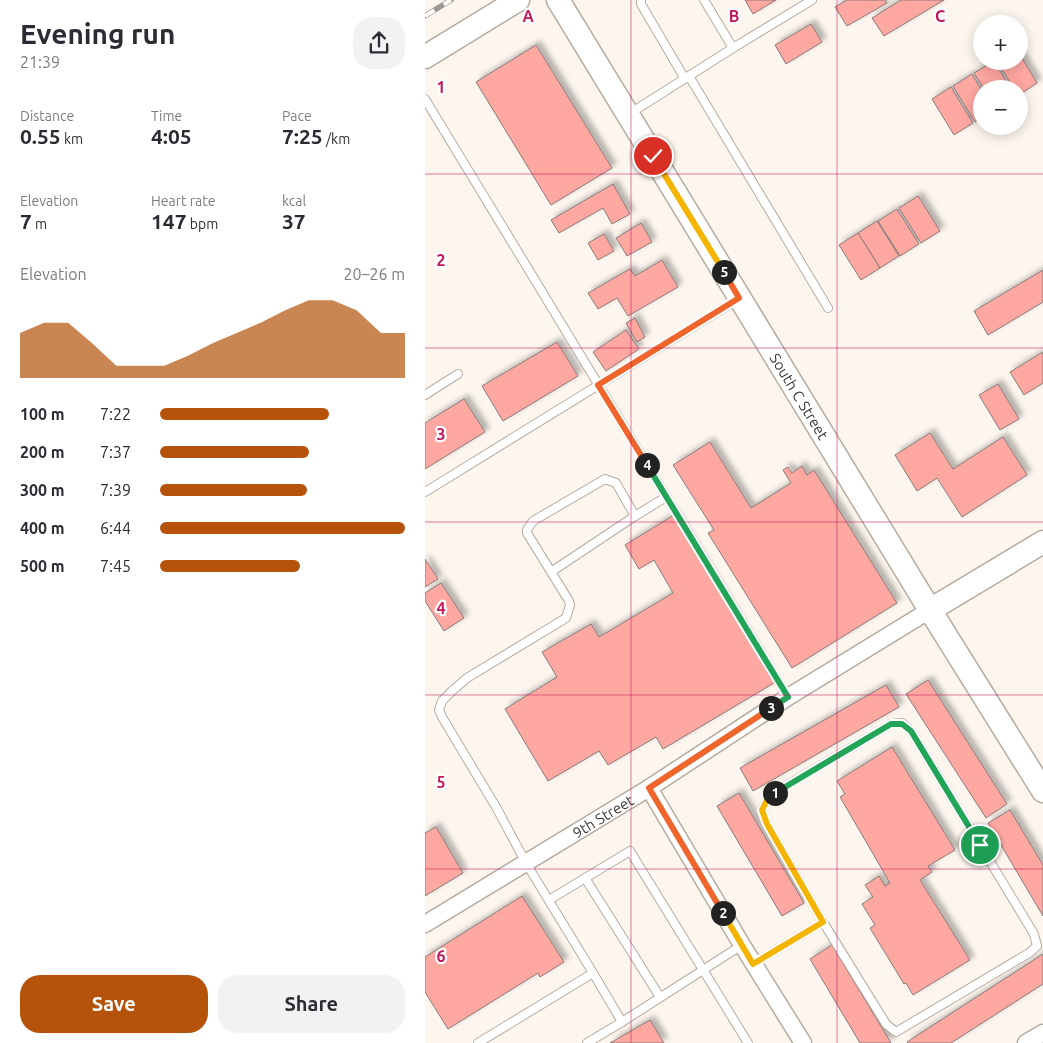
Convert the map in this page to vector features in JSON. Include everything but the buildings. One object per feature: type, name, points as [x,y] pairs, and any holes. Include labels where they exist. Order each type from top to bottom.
[{"type":"street","points":[[425,57],[518,0]]},
{"type":"street","name":"South C Street","points":[[558,0],[930,610],[1043,791]]},
{"type":"street","points":[[930,610],[1043,542]]},
{"type":"street","name":"9th Street","points":[[425,924],[649,788],[788,697],[930,610]]},
{"type":"street","points":[[649,788],[753,964],[803,1043]]},
{"type":"street","points":[[1026,1043],[1043,1033]]},
{"type":"lane","points":[[641,0],[641,4],[828,308]]},
{"type":"lane","points":[[704,0],[733,48]]},
{"type":"lane","points":[[628,115],[811,0]]},
{"type":"lane","points":[[425,99],[788,697]]},
{"type":"lane","points":[[425,492],[739,298]]},
{"type":"lane","points":[[425,395],[458,374]]},
{"type":"lane","points":[[622,1022],[526,863],[496,807],[439,710],[442,701],[467,678],[566,618],[570,605],[569,601],[527,533],[533,521],[605,479],[616,483],[635,516]]},
{"type":"lane","points":[[551,572],[666,497]]},
{"type":"lane","points":[[891,724],[902,724],[911,731],[1034,934],[1037,946],[1029,953],[896,1032],[886,1024],[823,922],[767,824],[762,810],[769,796],[891,724]]},
{"type":"lane","points":[[549,900],[630,851],[748,1043]]},
{"type":"lane","points":[[585,878],[660,996]]},
{"type":"lane","points":[[753,964],[823,922]]},
{"type":"lane","points":[[587,1043],[742,945]]},
{"type":"lane","points":[[478,1043],[593,974]]},
{"type":"railway","points":[[425,16],[451,0]]},
{"type":"route","points":[[653,156],[739,298],[598,385],[788,697],[649,788],[753,964],[823,922],[767,824],[762,810],[769,796],[891,724],[902,724],[911,731],[980,845]]}]
